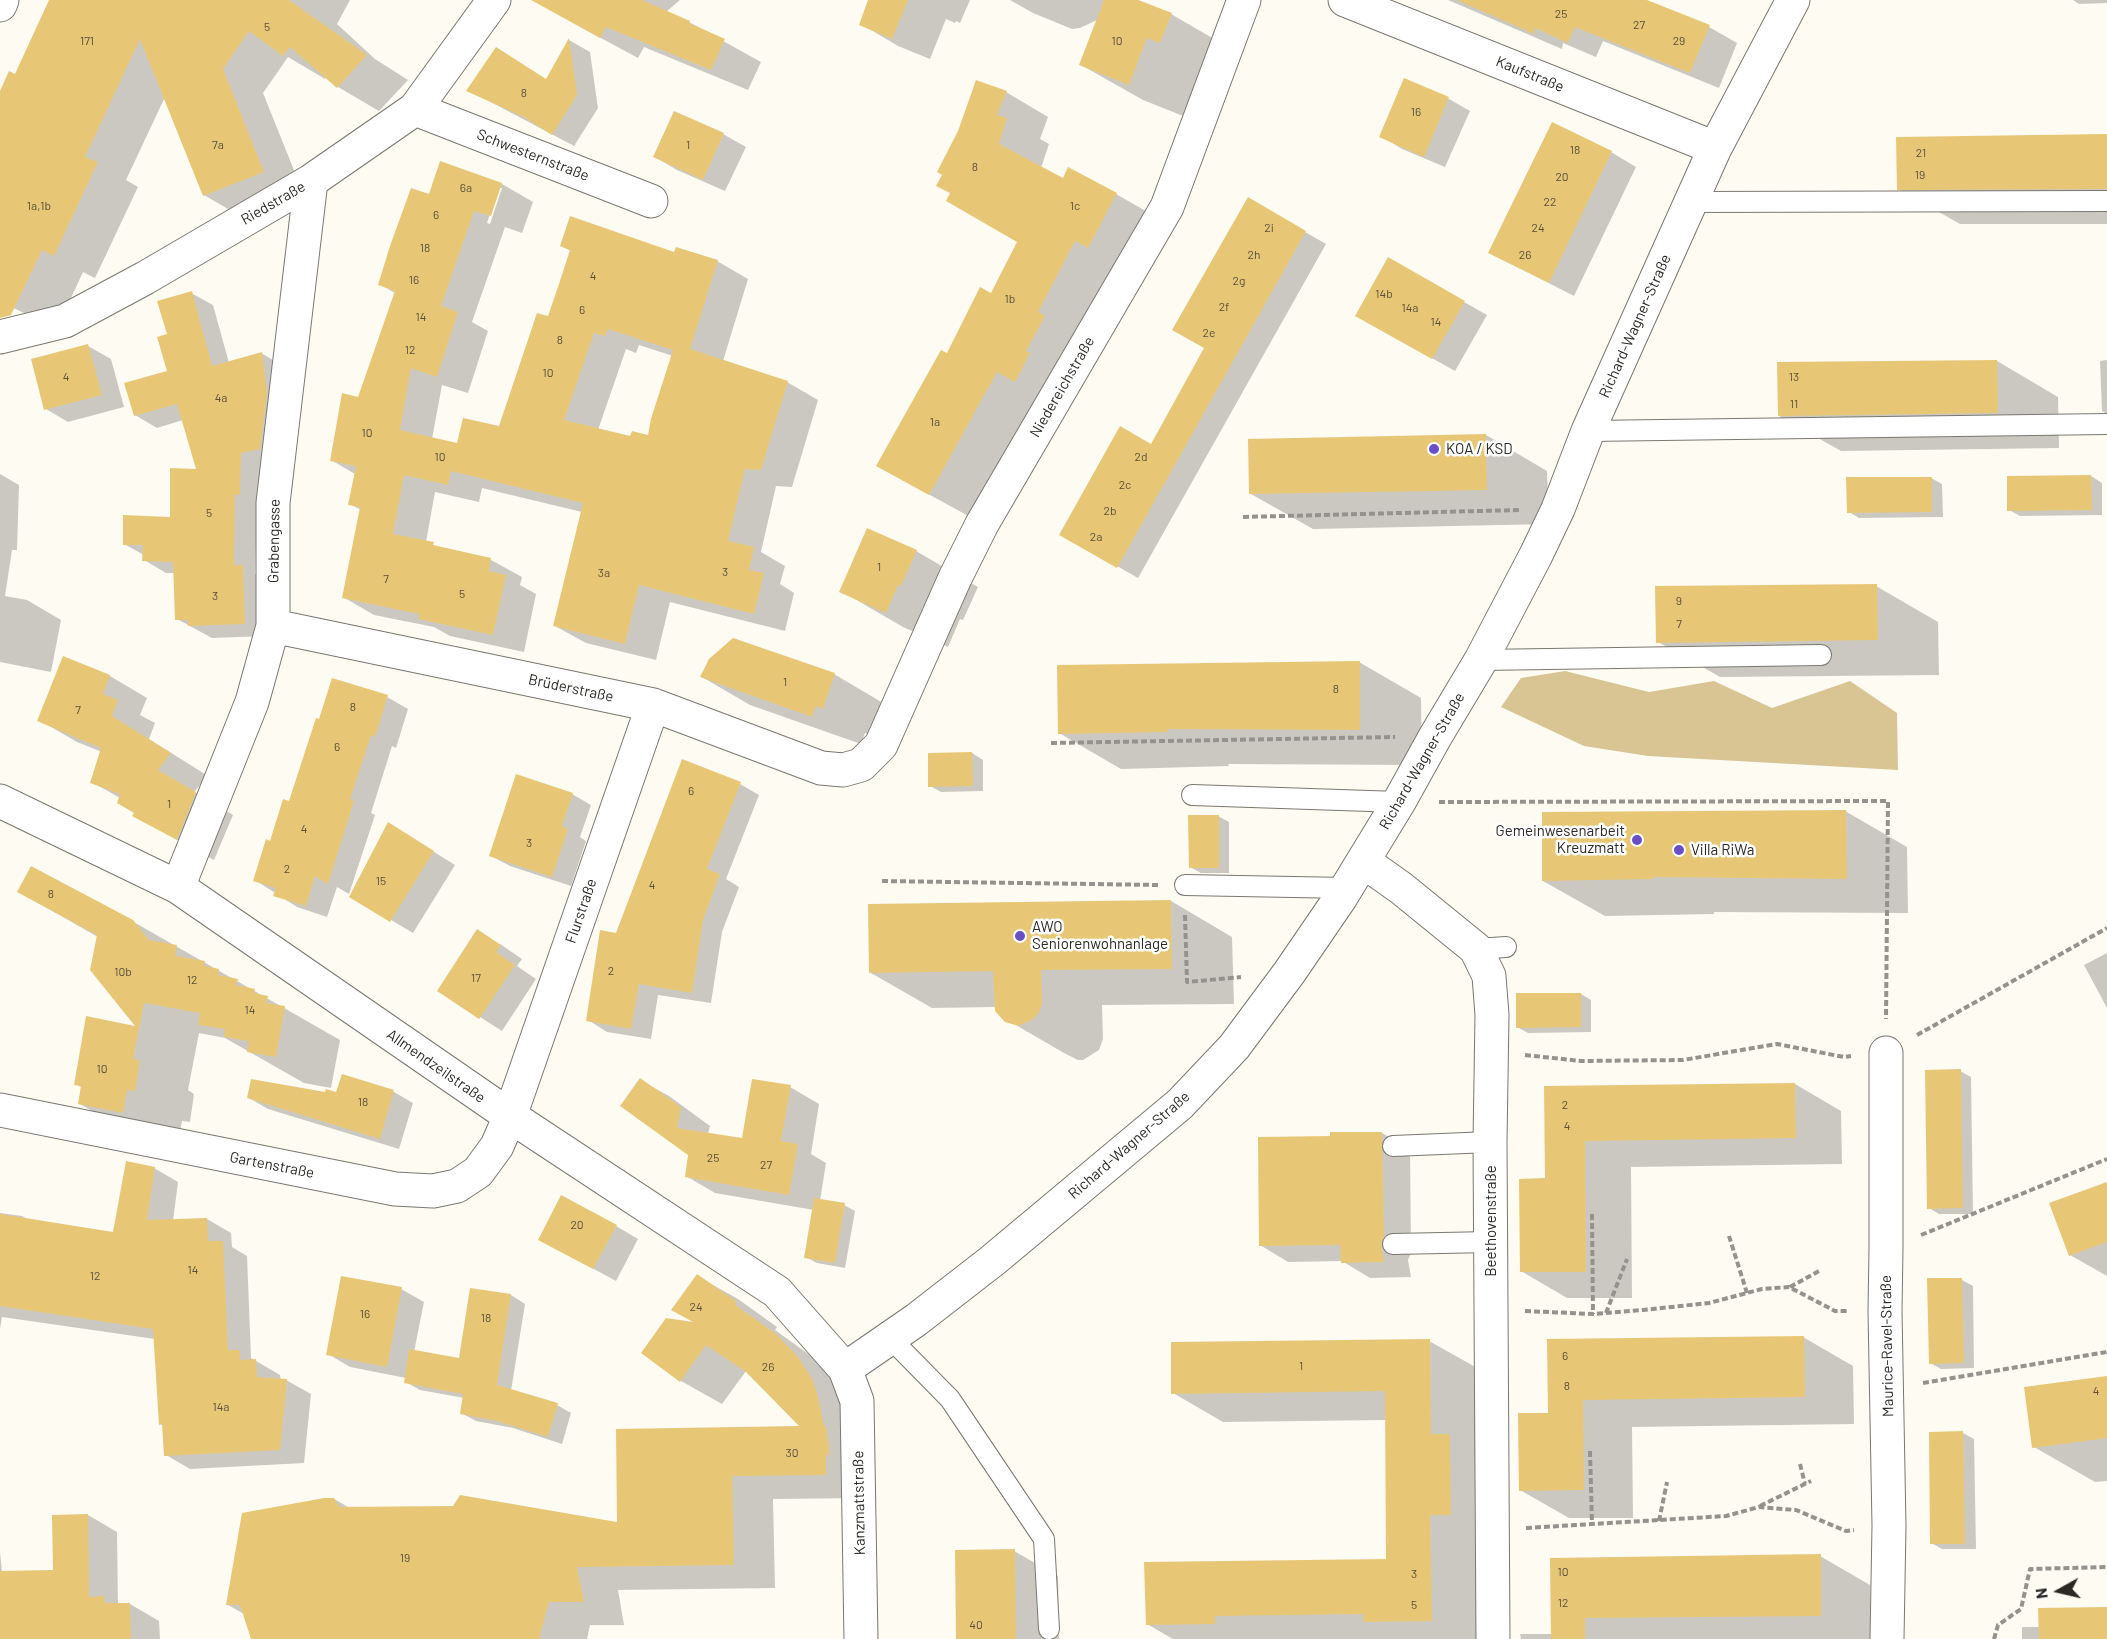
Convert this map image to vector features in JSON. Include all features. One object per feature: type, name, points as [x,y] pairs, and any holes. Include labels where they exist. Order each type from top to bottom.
[{"type":"street","points":[[0,5],[2,0]]},
{"type":"street","name":"Riedstraße","points":[[0,337],[65,321],[146,278],[311,181],[416,109],[494,0]]},
{"type":"street","name":"Niedereichstraße","points":[[861,765],[881,745],[982,524],[1167,207],[1244,0]]},
{"type":"street","name":"Kaufstraße","points":[[1345,0],[1715,148]]},
{"type":"street","name":"Richard-Wagner-Straße","points":[[845,1369],[992,1261],[1180,1104],[1233,1047],[1289,973],[1355,874],[1481,660],[1558,509],[1588,431],[1715,148],[1793,0]]},
{"type":"street","name":"Schwesternstraße","points":[[416,109],[651,201]]},
{"type":"street","name":"Grabengasse","points":[[178,887],[252,702],[273,626],[273,503],[311,181]]},
{"type":"street","name":"Brüderstraße","points":[[273,626],[653,705],[821,768],[843,771],[861,765]]},
{"type":"street","name":"Flurstraße","points":[[510,1116],[653,705]]},
{"type":"street","name":"Allmendzeilstraße","points":[[0,801],[178,887],[510,1116],[777,1292],[845,1369]]},
{"type":"street","name":"Beethovenstraße","points":[[1355,874],[1401,888],[1491,948],[1489,976],[1492,1015],[1493,1639]]},
{"type":"street","name":"Maurice-Ravel-Straße","points":[[1886,1053],[1885,1311],[1889,1526],[1887,1639]]},
{"type":"street","name":"Gartenstraße","points":[[0,1110],[395,1189],[433,1191],[457,1185],[478,1172],[497,1146],[510,1116]]},
{"type":"street","name":"Kanzmattstraße","points":[[845,1369],[857,1401],[861,1639]]},
{"type":"lane","points":[[1691,202],[2107,201]]},
{"type":"lane","points":[[1588,431],[2107,424]]},
{"type":"lane","points":[[1481,660],[1821,655]]},
{"type":"lane","points":[[1192,795],[1399,802]]},
{"type":"lane","points":[[1185,885],[1355,874]]},
{"type":"lane","points":[[1393,1146],[1491,1142]]},
{"type":"lane","points":[[1394,1244],[1491,1242]]},
{"type":"lane","points":[[890,1338],[950,1399],[1044,1539],[1049,1629]]},
{"type":"path","points":[[1243,517],[1558,509]]},
{"type":"path","points":[[1052,743],[1435,737]]},
{"type":"path","points":[[1399,802],[1888,801],[1886,1053]]},
{"type":"path","points":[[882,881],[1185,885],[1187,982],[1289,973]]},
{"type":"path","points":[[1492,1052],[1581,1061],[1683,1060],[1778,1044],[1844,1056],[1886,1053],[2107,928]]},
{"type":"path","points":[[1887,1248],[2107,1159]]},
{"type":"path","points":[[1592,1214],[1593,1314]]},
{"type":"path","points":[[1729,1236],[1747,1293]]},
{"type":"path","points":[[1606,1313],[1627,1259]]},
{"type":"path","points":[[1491,1310],[1593,1314],[1709,1303],[1762,1289],[1789,1287],[1819,1271]]},
{"type":"path","points":[[1789,1287],[1835,1311],[1885,1311]]},
{"type":"path","points":[[1887,1389],[2107,1352]]},
{"type":"path","points":[[1590,1451],[1592,1525]]},
{"type":"path","points":[[1800,1464],[1805,1484]]},
{"type":"path","points":[[1492,1530],[1726,1516],[1760,1507],[1811,1481]]},
{"type":"path","points":[[1659,1521],[1667,1482]]},
{"type":"path","points":[[1760,1507],[1796,1510],[1846,1532],[1889,1526]]},
{"type":"path","points":[[1994,1639],[1998,1625],[2021,1609],[2030,1569],[2107,1567]]},
{"type":"shaded area","points":[[1565,671],[1649,692],[1714,681],[1772,708],[1850,681],[1897,713],[1898,770],[1648,756],[1584,746],[1501,707],[1521,678]]},
{"type":"building","points":[[49,0],[289,0],[367,55],[337,88],[290,47],[283,56],[249,31],[223,69],[264,172],[203,196],[140,39],[85,157],[98,162],[54,256],[42,250],[11,315],[0,318],[0,91],[9,71],[15,74]]},
{"type":"building","points":[[531,0],[642,0],[725,39],[711,70],[606,27],[600,38]]},
{"type":"building","points":[[868,0],[908,0],[892,39],[859,25]]},
{"type":"building","points":[[1104,0],[1138,0],[1172,13],[1160,43],[1147,38],[1129,85],[1079,65]]},
{"type":"building","points":[[1457,0],[1647,0],[1710,25],[1690,73],[1575,27],[1568,43],[1535,28],[1534,34]]},
{"type":"building","points":[[569,38],[577,95],[552,135],[524,117],[466,91],[496,47],[546,79]]},
{"type":"building","points":[[1404,78],[1449,97],[1424,157],[1379,137]]},
{"type":"building","points":[[976,80],[1007,91],[997,115],[1007,118],[999,144],[1063,178],[1068,167],[1117,193],[1088,248],[1075,241],[1038,312],[1045,316],[1026,351],[1030,353],[1015,382],[997,372],[929,495],[876,466],[941,350],[947,353],[980,287],[991,293],[1017,242],[946,201],[950,193],[936,186],[942,175],[937,172],[958,131]]},
{"type":"building","points":[[674,111],[724,133],[703,180],[653,157]]},
{"type":"building","points":[[1552,122],[1612,151],[1549,283],[1488,253]]},
{"type":"building","points":[[2107,134],[2107,189],[1897,190],[1896,137]]},
{"type":"building","points":[[440,161],[502,183],[491,216],[474,211],[441,306],[458,312],[437,377],[411,368],[400,430],[457,443],[463,418],[499,426],[537,313],[548,316],[559,284],[570,250],[560,246],[570,216],[674,252],[676,247],[718,260],[690,349],[788,381],[761,470],[745,469],[728,541],[754,547],[749,570],[764,573],[754,614],[639,585],[625,644],[553,626],[583,503],[451,471],[448,485],[404,475],[393,534],[434,542],[433,545],[491,558],[489,571],[506,575],[493,635],[418,619],[419,614],[342,598],[360,507],[348,505],[356,466],[330,461],[342,393],[358,397],[395,291],[378,285],[411,188],[429,194]],"holes":[[[608,329],[673,350],[648,435],[632,431],[630,436],[564,420],[594,333],[605,336]]]},
{"type":"building","points":[[1248,197],[1306,231],[1117,568],[1059,535],[1120,426],[1151,444],[1204,348],[1172,330]]},
{"type":"building","points":[[1388,257],[1465,301],[1432,359],[1355,316]]},
{"type":"building","points":[[192,291],[212,366],[262,352],[267,393],[260,449],[241,453],[240,495],[235,495],[234,565],[243,565],[245,624],[188,626],[188,620],[175,620],[173,562],[142,561],[143,545],[123,545],[123,515],[170,517],[170,468],[196,469],[177,404],[134,416],[124,383],[167,371],[157,337],[167,334],[157,301]]},
{"type":"building","points":[[88,344],[102,395],[44,410],[31,359]]},
{"type":"building","points":[[1997,360],[1998,413],[1778,416],[1777,362]]},
{"type":"building","points":[[1486,434],[1487,490],[1249,494],[1248,439]]},
{"type":"building","points":[[2091,475],[2092,510],[2007,511],[2007,476]]},
{"type":"building","points":[[1846,477],[1932,477],[1932,512],[1847,513]]},
{"type":"building","points":[[867,528],[917,550],[886,613],[839,592]]},
{"type":"building","points":[[1877,584],[1878,640],[1656,643],[1655,586]]},
{"type":"building","points":[[733,638],[835,673],[823,709],[816,706],[812,717],[700,677],[709,659]]},
{"type":"building","points":[[63,656],[110,675],[103,694],[118,700],[112,716],[171,753],[158,770],[196,792],[177,840],[132,816],[134,813],[117,803],[120,794],[90,783],[101,748],[37,721]]},
{"type":"building","points":[[1360,661],[1360,730],[1167,729],[1168,732],[1058,734],[1057,665]]},
{"type":"building","points":[[332,678],[388,695],[375,737],[371,735],[350,799],[354,801],[328,884],[315,876],[306,906],[273,896],[276,888],[253,881],[266,839],[270,841],[283,799],[289,801],[316,718],[319,719]]},
{"type":"building","points":[[972,752],[973,786],[928,787],[928,753]]},
{"type":"building","points":[[682,759],[741,782],[707,869],[720,874],[703,920],[692,993],[639,984],[631,1029],[586,1021],[600,930],[616,933]]},
{"type":"building","points":[[516,774],[573,793],[562,826],[568,829],[552,877],[489,856]]},
{"type":"building","points":[[1846,810],[1847,879],[1653,877],[1653,879],[1542,881],[1542,812]]},
{"type":"building","points":[[1188,815],[1219,815],[1219,868],[1189,868]]},
{"type":"building","points":[[388,822],[434,851],[390,922],[349,897]]},
{"type":"building","points":[[31,866],[133,920],[149,940],[177,945],[175,956],[205,961],[204,966],[219,969],[218,975],[238,979],[236,985],[255,989],[254,993],[268,996],[266,1003],[285,1006],[276,1057],[247,1052],[249,1041],[224,1037],[225,1029],[198,1025],[200,1013],[144,1003],[133,1059],[140,1060],[135,1091],[127,1090],[123,1113],[78,1104],[81,1086],[74,1085],[86,1016],[135,1026],[90,970],[97,935],[17,892]]},
{"type":"building","name":"AWO Seniorenwohnanlage","points":[[1171,900],[1172,969],[1041,970],[1042,1003],[1040,1011],[1033,1019],[1021,1025],[1005,1022],[995,1011],[993,971],[869,973],[868,904]]},
{"type":"building","points":[[477,929],[501,945],[496,952],[515,965],[479,1019],[437,991]]},
{"type":"building","points":[[1516,993],[1581,993],[1581,1027],[1516,1028]]},
{"type":"building","points":[[1961,1069],[1963,1208],[1927,1209],[1925,1070]]},
{"type":"building","points":[[342,1074],[394,1090],[380,1139],[247,1098],[251,1079],[336,1092]]},
{"type":"building","points":[[640,1078],[681,1107],[677,1128],[742,1138],[752,1079],[791,1085],[781,1141],[798,1144],[789,1195],[685,1177],[688,1155],[620,1106]]},
{"type":"building","points":[[1795,1083],[1796,1138],[1585,1141],[1586,1272],[1520,1272],[1519,1179],[1545,1178],[1544,1086]]},
{"type":"building","points":[[1330,1132],[1382,1132],[1384,1237],[1381,1244],[1384,1262],[1341,1263],[1340,1245],[1259,1246],[1258,1137],[1330,1136]]},
{"type":"building","points":[[126,1161],[155,1167],[147,1220],[207,1218],[208,1241],[223,1241],[228,1350],[240,1350],[240,1360],[256,1359],[257,1377],[287,1379],[280,1450],[164,1456],[162,1424],[159,1425],[153,1329],[0,1306],[0,1214],[113,1232]]},
{"type":"building","points":[[2107,1182],[2107,1242],[2069,1256],[2049,1203]]},
{"type":"building","points":[[561,1195],[617,1225],[593,1269],[538,1240]]},
{"type":"building","points":[[814,1198],[845,1203],[835,1263],[804,1258]]},
{"type":"building","points":[[697,1274],[737,1302],[735,1305],[776,1334],[798,1357],[811,1377],[817,1393],[824,1426],[826,1426],[830,1457],[826,1453],[826,1475],[732,1476],[734,1565],[577,1567],[584,1602],[549,1602],[539,1639],[251,1639],[240,1605],[226,1605],[242,1513],[324,1498],[334,1498],[339,1507],[453,1506],[460,1495],[617,1522],[616,1429],[799,1426],[746,1372],[706,1345],[680,1382],[641,1353],[666,1318],[693,1322],[671,1310]]},
{"type":"building","points":[[341,1276],[402,1287],[387,1367],[326,1355]]},
{"type":"building","points":[[1927,1278],[1962,1278],[1964,1363],[1929,1364]]},
{"type":"building","points":[[470,1288],[511,1294],[497,1385],[558,1403],[548,1437],[497,1421],[460,1414],[463,1394],[404,1383],[409,1349],[459,1358]]},
{"type":"building","points":[[1804,1336],[1805,1397],[1583,1400],[1584,1490],[1519,1491],[1518,1413],[1548,1413],[1547,1339]]},
{"type":"building","points":[[1430,1339],[1431,1434],[1450,1434],[1451,1515],[1430,1515],[1432,1621],[1363,1622],[1363,1614],[1215,1616],[1215,1624],[1146,1625],[1144,1562],[1386,1559],[1385,1391],[1171,1394],[1171,1342]]},
{"type":"building","points":[[2107,1376],[2107,1438],[2032,1448],[2024,1387]]},
{"type":"building","points":[[1963,1431],[1965,1544],[1930,1544],[1929,1432]]},
{"type":"building","points":[[88,1514],[89,1597],[104,1596],[105,1603],[130,1603],[131,1639],[0,1639],[0,1571],[53,1570],[52,1515]]},
{"type":"building","points":[[1015,1549],[1016,1639],[956,1639],[955,1550]]},
{"type":"building","points":[[1821,1554],[1821,1616],[1585,1618],[1585,1639],[1551,1639],[1550,1558]]},
{"type":"building","points":[[2107,1607],[2107,1639],[2039,1639],[2038,1608]]},
{"type":"place","name":"KOA / KSD","points":[[1434,449]]},
{"type":"place","name":"Gemeinwesenarbeit Kreuzmatt","points":[[1637,840]]},
{"type":"place","name":"Villa RiWa","points":[[1679,850]]},
{"type":"place","name":"AWO Seniorenwohnanlage","points":[[1020,936]]}]
